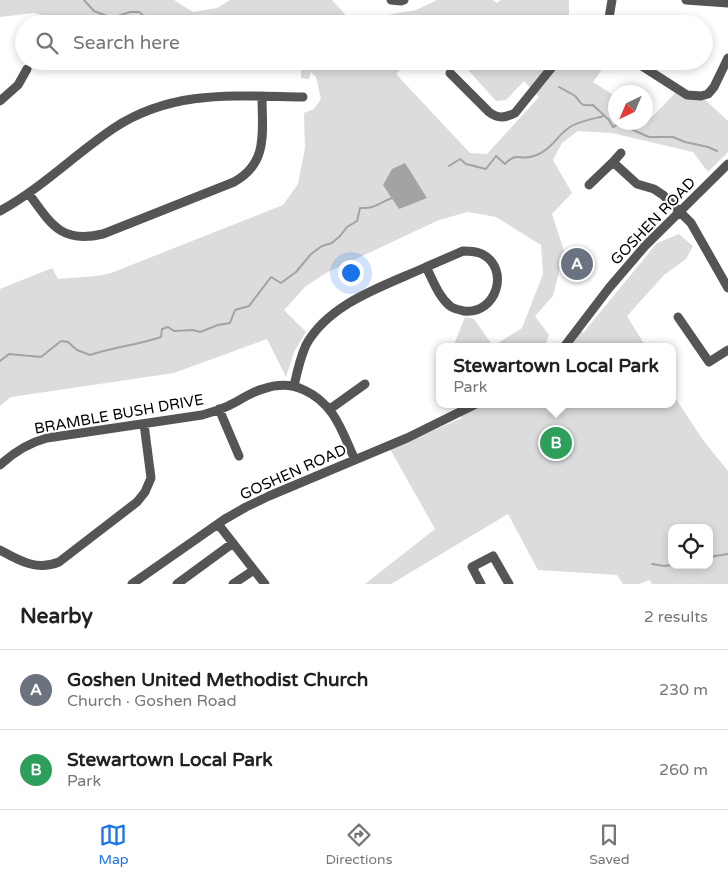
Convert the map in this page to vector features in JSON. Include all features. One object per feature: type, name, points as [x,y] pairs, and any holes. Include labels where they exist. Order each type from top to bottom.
[{"type":"street","points":[[391,0],[401,2],[404,0]]},
{"type":"street","points":[[610,15],[612,0]]},
{"type":"street","points":[[686,0],[728,3]]},
{"type":"street","points":[[648,70],[687,95],[694,96],[708,94],[714,88],[727,63]]},
{"type":"street","points":[[0,101],[18,84],[26,70]]},
{"type":"street","points":[[450,73],[489,112],[496,117],[506,117],[515,113],[550,70]]},
{"type":"street","points":[[29,194],[50,223],[71,236],[88,237],[103,234],[234,182],[250,170],[256,162],[262,147],[262,96]]},
{"type":"street","points":[[0,211],[29,194],[113,129],[146,111],[170,102],[195,97],[303,96]]},
{"type":"street","points":[[589,185],[621,154]]},
{"type":"street","points":[[613,162],[638,184],[659,192],[691,223],[728,288]]},
{"type":"street","name":"GOSHEN ROAD","points":[[567,343],[609,288],[645,246],[728,164]]},
{"type":"street","points":[[294,386],[306,346],[315,331],[327,317],[347,304],[426,267],[463,251],[476,251],[483,254],[498,273],[498,284],[491,301],[480,309],[469,312],[457,310],[442,298],[426,267]]},
{"type":"street","points":[[678,317],[709,362],[728,350]]},
{"type":"street","points":[[330,409],[365,384]]},
{"type":"street","name":"BRAMBLE BUSH DRIVE","points":[[0,465],[11,454],[33,442],[47,438],[202,415],[220,409],[263,388],[278,385],[294,386],[316,396],[330,409],[355,460]]},
{"type":"street","name":"GOSHEN ROAD","points":[[132,584],[218,524],[246,507],[407,438],[468,408]]},
{"type":"street","points":[[220,409],[239,456]]},
{"type":"street","points":[[0,550],[23,563],[35,566],[51,565],[59,562],[137,502],[145,492],[151,478],[144,424]]},
{"type":"street","points":[[218,524],[265,584]]},
{"type":"street","points":[[177,584],[233,543]]},
{"type":"street","points":[[481,584],[472,567],[494,556],[508,584]]},
{"type":"street","points":[[233,584],[254,570]]},
{"type":"shaded area","points":[[0,0],[174,0],[193,12],[217,8],[230,0],[332,0],[346,15],[41,15],[34,13],[0,17]]},
{"type":"shaded area","points":[[437,0],[493,0],[497,3],[501,0],[569,0],[569,15],[386,15],[416,10]]},
{"type":"shaded area","points":[[301,70],[400,70],[396,74],[470,153],[487,154],[539,97],[524,81],[506,100],[496,101],[468,70],[602,70],[593,82],[608,92],[608,130],[653,130],[653,116],[679,89],[701,96],[728,121],[728,152],[708,172],[693,152],[612,133],[578,131],[562,143],[553,160],[572,193],[552,214],[564,251],[553,296],[535,316],[549,335],[546,343],[498,343],[522,328],[543,274],[541,245],[496,217],[468,212],[439,220],[326,273],[306,286],[284,310],[306,332],[294,352],[286,377],[267,339],[174,373],[11,397],[0,406],[0,289],[52,268],[58,279],[111,273],[283,205],[298,184],[305,148],[304,113],[314,109],[321,99],[316,77],[311,72],[309,79],[301,78]]},
{"type":"shaded area","points":[[405,163],[427,198],[399,209],[383,185],[392,169]]},
{"type":"shaded area","points":[[679,234],[693,246],[686,259],[664,275],[627,316],[644,343],[568,343],[580,330],[583,333],[657,243]]},
{"type":"shaded area","points":[[465,317],[474,319],[491,343],[455,343]]},
{"type":"shaded area","points":[[676,399],[703,440],[728,471],[728,584],[652,584],[650,580],[639,584],[623,584],[617,575],[538,570],[508,514],[391,584],[365,584],[435,529],[390,449],[462,418],[460,414],[471,408],[676,408]]},
{"type":"waterway","points":[[84,0],[94,11],[104,15]]},
{"type":"waterway","points":[[121,15],[130,12],[139,12],[143,15]]},
{"type":"waterway","points":[[559,87],[575,96],[581,104],[593,105],[609,120],[613,127],[619,124],[649,137],[673,137],[717,151]]},
{"type":"waterway","points":[[449,166],[460,159],[466,164],[486,169],[496,156],[505,164],[516,157],[534,156],[550,146],[565,130],[582,122],[604,116]]},
{"type":"waterway","points":[[0,361],[9,354],[41,357],[61,341],[68,342],[77,350],[90,355],[161,337],[162,329],[168,327],[174,331],[193,330],[200,332],[218,325],[230,323],[235,310],[249,306],[271,277],[281,283],[296,272],[311,254],[322,246],[332,243],[347,227],[357,221],[360,208],[373,207],[392,198]]},
{"type":"waterway","points":[[713,556],[728,554]]},
{"type":"waterway","points":[[652,564],[668,566]]},
{"type":"place","name":"Goshen United Methodist Church","points":[[577,264]]},
{"type":"place","name":"Stewartown Local Park","points":[[556,443]]}]
